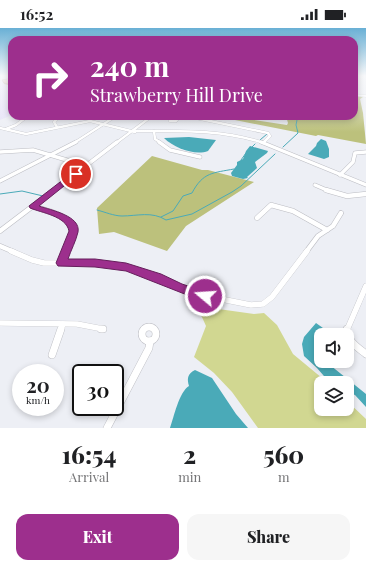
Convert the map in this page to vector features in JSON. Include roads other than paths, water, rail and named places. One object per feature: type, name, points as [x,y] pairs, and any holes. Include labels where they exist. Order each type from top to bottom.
[{"type":"street","points":[[6,130],[23,120]]},
{"type":"street","points":[[56,120],[54,122],[57,127]]},
{"type":"street","points":[[0,181],[28,168],[50,154],[78,141],[110,120]]},
{"type":"street","points":[[0,231],[147,120]]},
{"type":"street","points":[[204,124],[208,120],[268,133],[270,136],[263,144]]},
{"type":"street","points":[[0,128],[26,134],[90,121],[141,132],[200,130],[263,144],[366,186]]},
{"type":"street","points":[[141,132],[147,134],[154,132]]},
{"type":"street","points":[[154,132],[155,139],[170,150],[200,157]]},
{"type":"street","points":[[0,152],[33,150],[87,166]]},
{"type":"street","points":[[0,156],[6,152]]},
{"type":"street","points":[[340,175],[353,162],[355,153],[366,152]]},
{"type":"street","points":[[315,185],[326,190],[350,195],[357,196],[366,194]]},
{"type":"street","points":[[256,218],[271,205],[304,216],[327,230]]},
{"type":"street","points":[[33,206],[65,218],[72,225],[74,231],[61,263]]},
{"type":"street","points":[[0,246],[32,260],[44,263],[95,263],[126,267],[157,277],[196,294],[220,300],[259,305],[266,304],[318,236],[337,222],[341,214]]},
{"type":"street","points":[[366,286],[364,298],[347,327],[348,338],[352,344],[366,354]]},
{"type":"street","points":[[0,323],[83,325],[103,329]]},
{"type":"street","points":[[52,356],[63,324]]},
{"type":"street","points":[[106,428],[149,348],[150,341]]},
{"type":"water","points":[[189,137],[216,140],[208,151],[191,152],[173,145],[164,138]]},
{"type":"water","points":[[321,139],[326,141],[329,149],[329,157],[324,159],[308,154]]},
{"type":"water","points":[[250,146],[268,151],[255,162],[257,168],[247,177],[248,178],[243,179],[232,176],[231,173],[237,165],[237,162],[243,159]]},
{"type":"water","points":[[316,323],[323,328],[314,328],[314,365],[304,356],[302,344],[304,337]]},
{"type":"water","points":[[317,368],[334,368],[344,376],[324,376]]},
{"type":"water","points":[[195,370],[212,378],[236,414],[248,428],[170,428],[182,394],[189,386],[189,375]]},
{"type":"water","points":[[354,384],[366,394],[366,407],[355,395]]},
{"type":"waterway","points":[[283,147],[298,133],[296,125],[297,120]]},
{"type":"waterway","points":[[260,140],[267,134]]},
{"type":"waterway","points":[[252,147],[255,144]]},
{"type":"waterway","points":[[241,160],[246,153]]},
{"type":"waterway","points":[[161,217],[166,220],[192,214],[232,192],[241,186],[275,154]]},
{"type":"waterway","points":[[161,217],[173,211],[183,196],[192,193],[200,181],[205,177],[214,173],[234,169]]},
{"type":"waterway","points":[[0,194],[22,191],[43,196]]},
{"type":"waterway","points":[[97,210],[119,216],[150,215],[161,217]]}]
